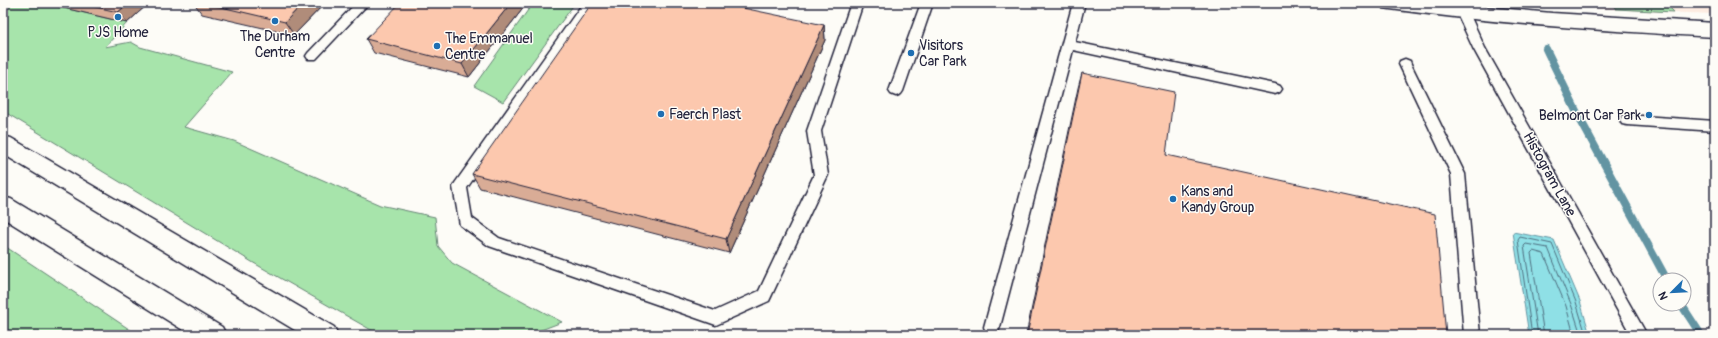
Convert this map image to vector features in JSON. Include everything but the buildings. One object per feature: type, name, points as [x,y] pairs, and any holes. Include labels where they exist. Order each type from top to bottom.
[{"type":"main road","points":[[1390,3],[1462,13],[1582,23],[1715,30]]},
{"type":"main road","points":[[3,144],[325,335]]},
{"type":"main road","points":[[3,206],[213,335]]},
{"type":"lane","points":[[312,56],[363,3]]},
{"type":"lane","points":[[589,3],[460,187],[465,221],[494,242],[716,318],[764,296],[821,175],[814,131],[857,3]]},
{"type":"lane","points":[[896,91],[927,3]]},
{"type":"lane","points":[[992,327],[1079,3]]},
{"type":"lane","name":"Histogram Lane","points":[[1462,13],[1483,55],[1639,335]]},
{"type":"lane","points":[[1068,45],[1275,89]]},
{"type":"lane","points":[[1405,64],[1458,174],[1472,335]]},
{"type":"lane","points":[[1627,120],[1715,126]]},
{"type":"shaded area","points":[[1508,3],[1715,3],[1715,14],[1659,12]]},
{"type":"green space","points":[[3,3],[43,3],[127,23],[105,47],[131,42],[140,47],[232,72],[184,127],[234,141],[380,205],[435,217],[438,246],[452,263],[562,322],[528,335],[380,335],[252,262],[3,111]]},
{"type":"green space","points":[[533,3],[575,3],[503,102],[474,86]]},
{"type":"green space","points":[[1611,3],[1665,3],[1674,12],[1616,9]]},
{"type":"green space","points":[[3,245],[138,335],[3,335]]},
{"type":"water","points":[[1513,232],[1554,240],[1580,301],[1590,335],[1529,335]]},
{"type":"waterway","points":[[1546,49],[1580,119],[1663,272]]},
{"type":"waterway","points":[[1686,312],[1701,335]]},
{"type":"place","name":"PJS Home","points":[[118,17]]},
{"type":"place","name":"The Durham Centre","points":[[275,21]]},
{"type":"place","name":"The Emmanuel Centre","points":[[437,46]]},
{"type":"place","name":"Visitors Car Park","points":[[911,53]]},
{"type":"place","name":"Faerch Plast","points":[[661,114]]},
{"type":"place","name":"Belmont Car Park","points":[[1649,115]]},
{"type":"place","name":"Kans and Kandy Group","points":[[1173,199]]}]
